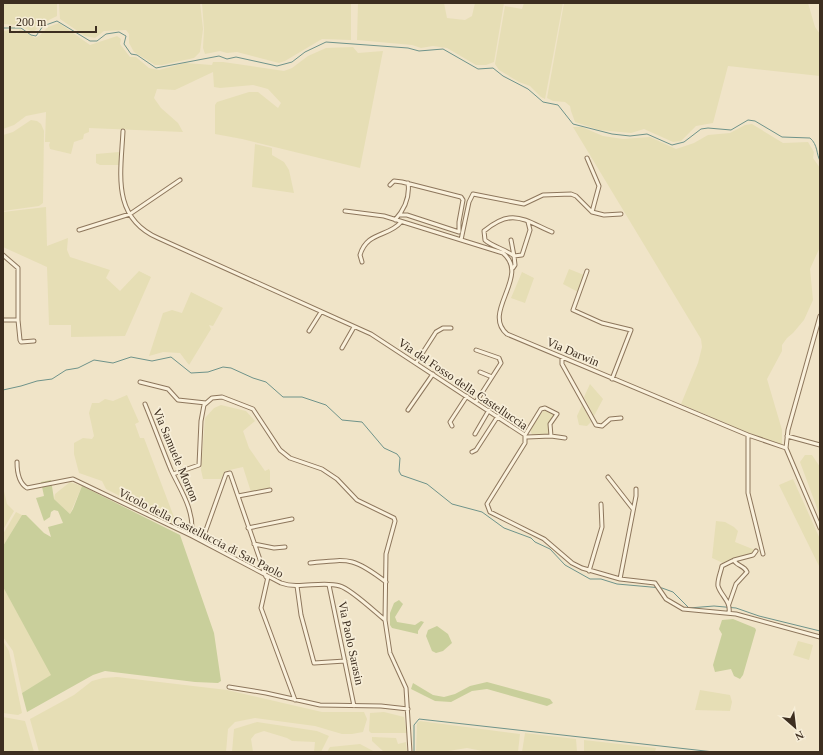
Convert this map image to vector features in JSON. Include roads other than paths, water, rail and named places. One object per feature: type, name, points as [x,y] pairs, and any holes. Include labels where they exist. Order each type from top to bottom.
[{"type":"street","name":"Via del Fosso della Castelluccia","points":[[123,131],[121,187],[124,201],[130,214],[138,225],[154,236],[371,334],[489,410],[526,436],[524,445],[487,503],[488,510],[544,539],[572,563],[589,571],[620,579],[652,581],[658,585],[668,600],[683,609],[729,613],[820,636]]},
{"type":"street","points":[[587,158],[599,186],[592,212]]},
{"type":"street","points":[[79,230],[130,214],[180,180]]},
{"type":"street","points":[[390,185],[394,181],[462,198],[459,232],[407,215],[400,215]]},
{"type":"street","points":[[395,220],[400,215],[406,203],[409,191],[408,184]]},
{"type":"street","points":[[461,240],[469,202],[473,194],[524,204],[543,195],[571,194],[576,196],[592,212],[604,215],[621,214]]},
{"type":"street","points":[[588,209],[594,205]]},
{"type":"street","points":[[345,210],[375,214],[502,254],[508,259],[512,268]]},
{"type":"street","points":[[527,221],[530,230],[523,253],[519,257],[514,256],[485,240],[484,231],[498,220],[504,218],[517,218],[527,221],[552,232]]},
{"type":"street","points":[[362,262],[360,255],[371,239],[380,233],[391,231],[401,222]]},
{"type":"street","points":[[511,240],[515,264],[512,268]]},
{"type":"street","points":[[3,255],[18,268],[18,320],[20,340],[21,342],[34,342]]},
{"type":"street","name":"Via Darwin","points":[[512,268],[500,312],[502,328],[510,335],[748,435],[786,448]]},
{"type":"street","points":[[587,271],[573,310],[599,322],[632,330],[612,379]]},
{"type":"street","points":[[309,331],[321,312]]},
{"type":"street","points":[[820,316],[787,436],[786,448],[820,528]]},
{"type":"street","points":[[3,320],[18,320]]},
{"type":"street","points":[[342,348],[354,327]]},
{"type":"street","points":[[416,363],[436,332],[443,328],[451,328]]},
{"type":"street","points":[[476,350],[501,360],[501,363],[476,402]]},
{"type":"street","points":[[562,357],[562,364],[596,425],[602,426],[610,419],[621,418]]},
{"type":"street","points":[[480,372],[492,377]]},
{"type":"street","points":[[408,410],[433,374]]},
{"type":"street","points":[[140,382],[168,390],[178,400],[206,403]]},
{"type":"street","points":[[173,474],[199,465],[201,421],[206,403],[213,397],[220,396],[251,408],[280,450],[288,457],[322,469],[335,477],[360,502],[394,517],[395,521],[386,554],[385,620],[390,653],[406,688],[410,752]]},
{"type":"street","points":[[452,426],[450,422],[467,396]]},
{"type":"street","name":"Via Samuele Morton","points":[[145,404],[173,474],[189,505],[192,536]]},
{"type":"street","points":[[551,436],[550,424],[557,414],[546,408],[541,409],[526,436],[551,436],[565,438]]},
{"type":"street","points":[[475,434],[489,410]]},
{"type":"street","points":[[472,452],[476,450],[498,416]]},
{"type":"street","points":[[748,435],[748,493],[763,554]]},
{"type":"street","points":[[787,436],[820,445]]},
{"type":"street","name":"Vicolo della Castelluccia di San Paolo","points":[[17,462],[20,479],[23,486],[27,488],[73,479],[202,541],[284,585],[329,585],[340,586],[347,589],[385,620]]},
{"type":"street","points":[[202,541],[226,474],[230,474],[248,528],[267,577],[261,608],[295,700]]},
{"type":"street","points":[[608,477],[633,510]]},
{"type":"street","points":[[238,496],[270,490]]},
{"type":"street","points":[[620,579],[636,490]]},
{"type":"street","points":[[589,571],[602,527],[601,504]]},
{"type":"street","points":[[248,528],[292,519]]},
{"type":"street","points":[[254,544],[276,548],[285,547]]},
{"type":"street","points":[[730,606],[721,592],[718,583],[722,566],[734,560],[750,557],[756,551]]},
{"type":"street","points":[[310,563],[342,560],[353,561],[362,565],[386,582]]},
{"type":"street","points":[[729,613],[736,584],[747,572],[744,567],[736,563],[734,560]]},
{"type":"street","name":"Via Paolo Sarasin","points":[[329,585],[354,706]]},
{"type":"street","points":[[297,586],[300,615],[314,663],[345,661]]},
{"type":"street","points":[[229,686],[320,706],[408,709]]},
{"type":"waterway","points":[[3,28],[21,28],[31,35],[36,36],[43,26],[57,21],[90,41],[97,41],[106,34],[119,32],[126,36],[124,44],[131,54],[137,55],[156,68],[219,56],[227,59],[236,57],[277,66],[292,62],[305,52],[326,42],[408,48],[419,51],[443,49],[478,69],[493,68],[503,76],[528,89],[543,102],[558,105],[573,124],[612,134],[630,136],[647,134],[672,145],[684,142],[701,129],[708,128],[731,130],[748,120],[755,121],[782,137],[810,138],[816,146],[820,161]]},
{"type":"waterway","points":[[3,390],[37,381],[52,379],[66,370],[78,368],[94,360],[113,363],[131,357],[152,361],[171,357],[191,373],[208,372],[223,367],[231,368],[266,382],[283,397],[302,397],[326,405],[342,420],[362,422],[384,448],[397,454],[400,458],[399,471],[401,475],[427,484],[452,504],[482,512],[504,528],[531,538],[535,542],[550,549],[565,565],[590,579],[601,579],[617,584],[662,588],[673,592],[689,608],[714,606],[736,608],[759,616],[820,631]]},
{"type":"waterway","points":[[414,752],[414,725],[419,719],[714,752]]}]
